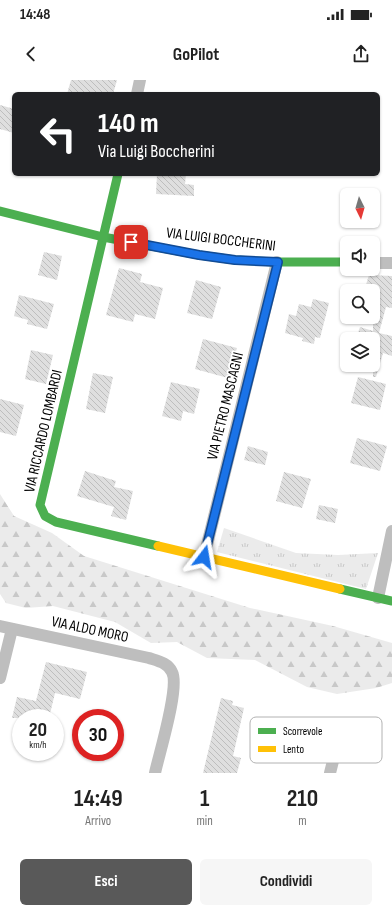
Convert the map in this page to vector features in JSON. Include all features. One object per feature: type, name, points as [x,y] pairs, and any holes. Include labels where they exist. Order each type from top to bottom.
[{"type":"street","points":[[137,92],[140,80]]},
{"type":"street","points":[[103,237],[118,176]]},
{"type":"street","name":"VIA LUIGI BOCCHERINI","points":[[0,211],[103,237],[199,255],[235,260],[340,262]]},
{"type":"street","name":"VIA RICCARDO LOMBARDI","points":[[103,237],[40,505],[41,511],[45,516],[56,522],[392,601]]},
{"type":"street","name":"VIA PIETRO MASCAGNI","points":[[204,557],[278,262]]},
{"type":"street","points":[[380,262],[392,263]]},
{"type":"street","points":[[378,598],[392,531]]},
{"type":"street","name":"VIA ALDO MORO","points":[[0,626],[149,658],[163,663],[171,670],[174,679],[174,693],[155,773]]},
{"type":"street","points":[[0,678],[12,629]]},
{"type":"street","points":[[330,773],[332,763]]},
{"type":"green space","points":[[0,494],[14,516],[52,533],[84,556],[250,608],[333,626],[392,643],[392,683],[376,688],[337,694],[307,687],[255,660],[207,658],[177,642],[151,643],[115,622],[53,606],[26,608],[6,603],[0,594]]},
{"type":"green space","points":[[224,528],[296,553],[338,555],[378,553],[366,589],[217,552]]},
{"type":"building","points":[[71,80],[117,80],[114,92],[68,92]]},
{"type":"building","points":[[0,105],[12,108],[12,132],[0,129]]},
{"type":"building","points":[[157,176],[186,176],[185,184],[194,185],[194,196],[156,194]]},
{"type":"building","points":[[44,252],[62,256],[57,280],[38,275]]},
{"type":"building","points":[[119,268],[142,274],[140,282],[163,288],[155,319],[135,314],[133,322],[106,315]]},
{"type":"building","points":[[369,276],[392,276],[392,308],[386,307],[379,332],[358,332],[360,327],[373,331],[373,324],[380,324],[380,284],[366,284]]},
{"type":"building","points":[[196,280],[221,287],[212,319],[187,313]]},
{"type":"building","points":[[19,295],[54,304],[47,329],[27,324],[28,320],[14,316]]},
{"type":"building","points":[[313,299],[329,303],[320,338],[315,337],[314,344],[302,341],[303,338],[285,333],[289,314],[296,316],[299,304],[311,307]]},
{"type":"building","points":[[380,333],[392,336],[392,356],[383,353],[380,363]]},
{"type":"building","points":[[203,339],[237,348],[228,378],[195,369]]},
{"type":"building","points":[[31,350],[53,355],[46,384],[25,379]]},
{"type":"building","points":[[373,372],[377,372],[376,377],[373,377]]},
{"type":"building","points":[[93,373],[113,377],[105,413],[86,409]]},
{"type":"building","points":[[358,377],[386,384],[380,410],[351,403]]},
{"type":"building","points":[[171,382],[200,389],[194,414],[183,411],[181,421],[162,416]]},
{"type":"building","points":[[0,399],[24,405],[16,436],[0,432]]},
{"type":"building","points":[[357,438],[387,446],[380,471],[350,463]]},
{"type":"building","points":[[248,446],[268,452],[265,465],[244,460]]},
{"type":"building","points":[[85,471],[116,481],[114,487],[133,491],[126,520],[111,516],[114,507],[77,496]]},
{"type":"building","points":[[284,472],[311,479],[302,508],[276,501]]},
{"type":"building","points":[[319,505],[338,509],[335,523],[316,519]]},
{"type":"building","points":[[46,662],[87,672],[80,699],[55,693],[51,709],[14,709],[17,697],[36,701]]},
{"type":"building","points":[[221,698],[233,701],[232,705],[244,708],[233,756],[241,758],[237,773],[203,773]]},
{"type":"traffic: fast","points":[[118,176],[40,505],[45,516],[56,522],[158,546]]},
{"type":"traffic: fast","points":[[0,211],[103,237],[199,255],[235,260],[340,262]]},
{"type":"traffic: fast","points":[[340,589],[392,601]]},
{"type":"traffic: slow","points":[[158,546],[340,589]]},
{"type":"route","points":[[131,242],[199,255],[235,260],[278,262],[204,557]]}]
